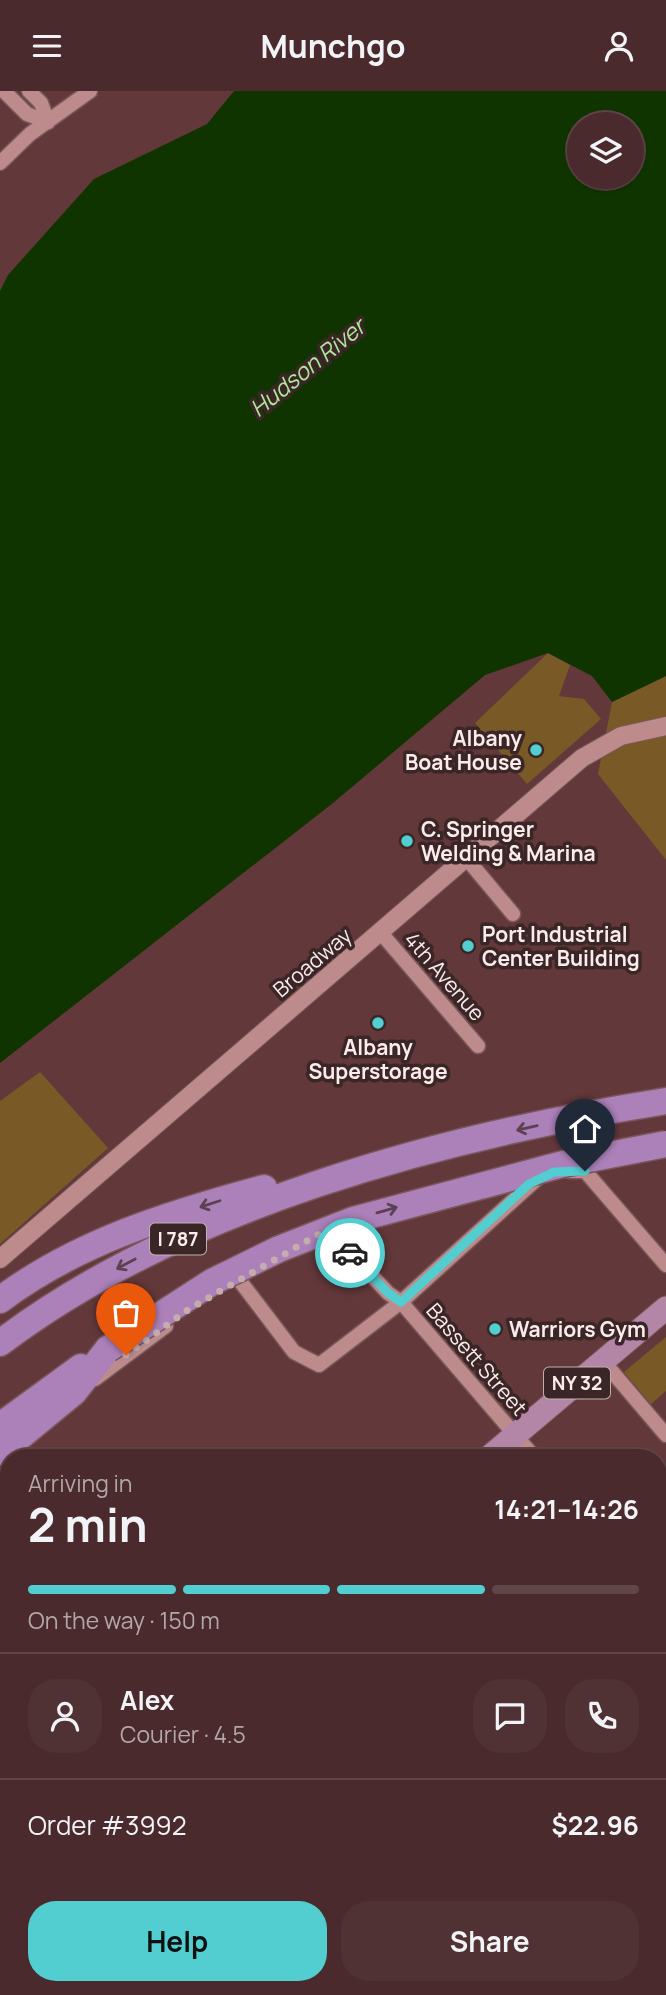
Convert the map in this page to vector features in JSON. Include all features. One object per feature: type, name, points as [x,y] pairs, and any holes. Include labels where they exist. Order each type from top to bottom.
[{"type":"highway","name":"I 787","points":[[0,1343],[50,1307],[147,1253],[254,1208],[372,1168],[535,1126],[666,1101]]},
{"type":"highway","name":"I 787","points":[[0,1426],[107,1349],[212,1282],[279,1249],[352,1220],[563,1164],[666,1144]]},
{"type":"highway","points":[[0,1300],[68,1257],[147,1224],[265,1188],[372,1168]]},
{"type":"highway","points":[[5,1449],[74,1392],[107,1349]]},
{"type":"main road","name":"NY 32","points":[[498,1449],[666,1308]]},
{"type":"street","points":[[4,91],[27,114],[48,123]]},
{"type":"street","points":[[29,91],[41,103],[48,123]]},
{"type":"street","points":[[0,163],[90,91]]},
{"type":"street","name":"Broadway","points":[[0,1259],[582,758],[621,736],[666,726]]},
{"type":"street","points":[[467,859],[513,914]]},
{"type":"street","name":"4th Avenue","points":[[381,933],[478,1046]]},
{"type":"street","points":[[18,1449],[105,1371],[189,1309],[240,1281],[294,1352],[319,1365],[401,1302],[529,1184],[554,1172],[585,1171],[666,1265]]},
{"type":"street","name":"Bassett Street","points":[[240,1281],[328,1229],[388,1293],[401,1302],[528,1449]]},
{"type":"street","points":[[603,1361],[666,1435]]},
{"type":"shaded area","points":[[548,653],[570,665],[559,696],[584,699],[601,719],[527,784],[475,723]]},
{"type":"shaded area","points":[[666,676],[666,860],[598,774],[612,702]]},
{"type":"shaded area","points":[[40,1072],[108,1148],[0,1244],[0,1101]]},
{"type":"shaded area","points":[[666,1337],[666,1391],[651,1404],[624,1372]]},
{"type":"water","name":"Hudson River","points":[[234,91],[666,91],[666,676],[612,702],[592,676],[548,653],[485,675],[333,803],[0,1063],[0,291],[8,275],[94,179],[207,124]]},
{"type":"way so far","points":[[126,1355],[189,1309],[328,1229],[350,1253]]},
{"type":"place","name":"Albany Boat House","points":[[536,750]]},
{"type":"place","name":"C. Springer Welding & Marina","points":[[407,841]]},
{"type":"place","name":"Port Industrial Center Building","points":[[468,946]]},
{"type":"place","name":"Albany Superstorage","points":[[378,1023]]},
{"type":"place","name":"Warriors Gym","points":[[495,1329]]},
{"type":"route","points":[[350,1253],[388,1293],[401,1302],[529,1184],[554,1172],[585,1171]]}]
